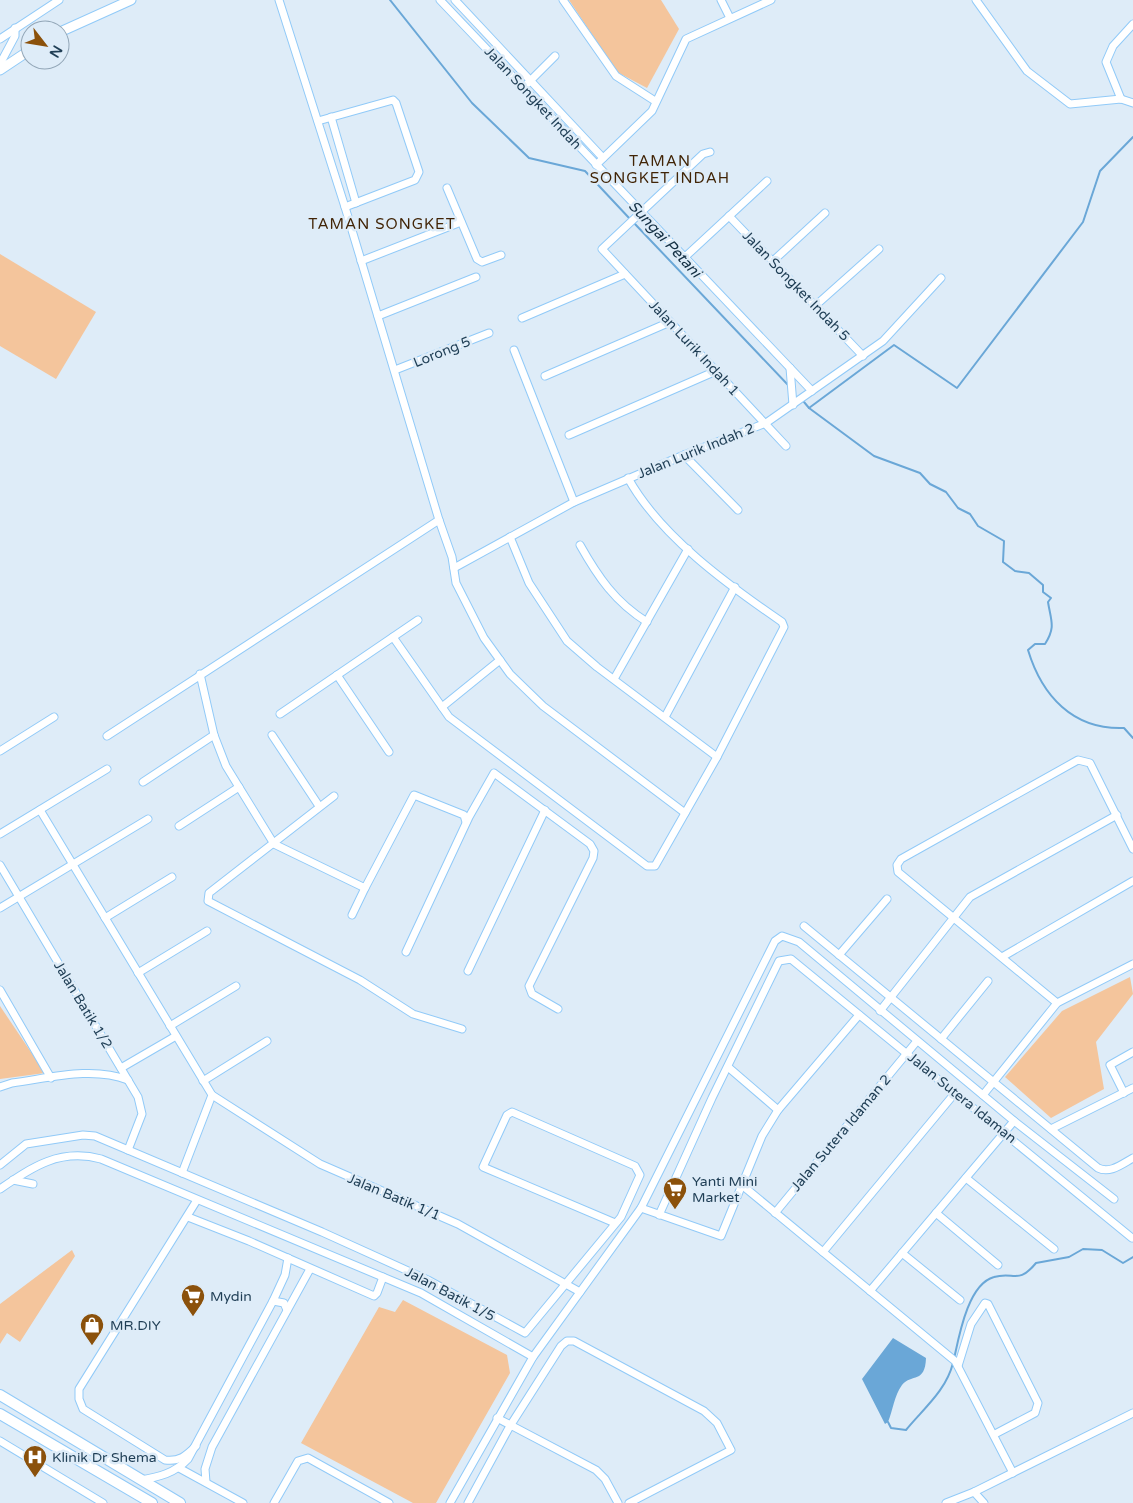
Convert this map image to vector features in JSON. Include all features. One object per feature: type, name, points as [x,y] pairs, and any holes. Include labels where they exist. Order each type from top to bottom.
[{"type":"highway","points":[[0,1395],[180,1503]]},
{"type":"highway","points":[[0,1414],[152,1503]]},
{"type":"main road","points":[[70,27],[131,0]]},
{"type":"main road","points":[[0,70],[20,57]]},
{"type":"street","points":[[0,39],[59,0]]},
{"type":"street","points":[[279,0],[395,370],[439,520],[452,557],[455,579],[460,591],[484,638],[500,660],[543,706],[685,813]]},
{"type":"street","name":"Jalan Songket Indah","points":[[440,0],[596,165],[639,215],[685,258],[812,391]]},
{"type":"street","points":[[448,8],[456,0],[603,158]]},
{"type":"street","points":[[562,0],[616,76],[655,101]]},
{"type":"street","points":[[721,0],[730,18]]},
{"type":"street","points":[[596,165],[648,116],[686,40],[771,0]]},
{"type":"street","points":[[976,0],[1027,71],[1040,83],[1070,104],[1121,99],[1133,103]]},
{"type":"street","points":[[1121,99],[1106,62],[1113,46],[1133,24]]},
{"type":"street","points":[[0,64],[15,36],[15,28]]},
{"type":"street","points":[[523,88],[555,56]]},
{"type":"street","points":[[318,121],[393,100],[396,103],[416,164],[418,177],[415,180],[345,208]]},
{"type":"street","points":[[331,117],[356,203]]},
{"type":"street","points":[[639,215],[702,154],[710,152]]},
{"type":"street","points":[[685,258],[766,181]]},
{"type":"street","points":[[447,188],[479,261],[485,262],[501,255]]},
{"type":"street","points":[[773,261],[825,213]]},
{"type":"street","name":"Jalan Lurik Indah 1","points":[[639,215],[602,250],[786,446]]},
{"type":"street","name":"Jalan Songket Indah 5","points":[[729,216],[863,356]]},
{"type":"street","points":[[361,261],[461,222]]},
{"type":"street","points":[[816,306],[879,248]]},
{"type":"street","points":[[522,318],[625,274]]},
{"type":"street","points":[[378,316],[476,277]]},
{"type":"street","name":"Jalan Lurik Indah 2","points":[[454,568],[574,502],[684,454],[766,423],[863,356],[892,333],[941,278]]},
{"type":"street","points":[[545,376],[670,322]]},
{"type":"street","name":"Lorong 5","points":[[395,370],[489,333]]},
{"type":"street","points":[[514,350],[574,502]]},
{"type":"street","points":[[790,368],[793,405]]},
{"type":"street","points":[[569,435],[716,371]]},
{"type":"street","points":[[684,454],[738,510]]},
{"type":"street","points":[[393,637],[449,717],[647,866],[655,866],[716,757],[784,627],[782,622],[735,588],[688,548],[644,504],[628,478]]},
{"type":"street","points":[[107,736],[439,520]]},
{"type":"street","points":[[510,537],[529,583],[566,641],[716,757]]},
{"type":"street","points":[[580,545],[597,575],[612,595],[647,622]]},
{"type":"street","points":[[614,679],[688,548]]},
{"type":"street","points":[[664,718],[735,588]]},
{"type":"street","points":[[280,714],[418,620]]},
{"type":"street","points":[[442,707],[500,660]]},
{"type":"street","points":[[200,674],[214,735],[226,766],[274,844],[365,888]]},
{"type":"street","points":[[337,675],[389,752]]},
{"type":"street","points":[[0,751],[54,717]]},
{"type":"street","points":[[143,782],[214,735]]},
{"type":"street","points":[[272,735],[319,806]]},
{"type":"street","points":[[1057,1003],[898,872],[897,865],[901,859],[1078,760],[1090,763],[1133,849]]},
{"type":"street","points":[[0,834],[108,769]]},
{"type":"street","points":[[406,952],[466,822],[494,773],[590,844],[594,851],[593,858],[529,986],[532,994],[558,1010]]},
{"type":"street","points":[[179,826],[238,787]]},
{"type":"street","points":[[352,916],[414,795],[464,815],[466,822]]},
{"type":"street","points":[[334,796],[209,893],[208,901],[360,980],[413,1014],[462,1029]]},
{"type":"street","points":[[40,810],[212,1095],[182,1173]]},
{"type":"street","points":[[468,971],[545,810]]},
{"type":"street","points":[[880,1011],[970,897],[1117,815]]},
{"type":"street","points":[[0,908],[148,819]]},
{"type":"street","name":"Jalan Batik 1/2","points":[[0,865],[18,898],[129,1080],[141,1105],[142,1114],[128,1150]]},
{"type":"street","points":[[105,918],[172,877]]},
{"type":"street","points":[[1002,957],[1133,881]]},
{"type":"street","points":[[839,955],[887,899]]},
{"type":"street","points":[[804,926],[1104,1171],[1133,1158]]},
{"type":"street","points":[[138,973],[207,931]]},
{"type":"street","points":[[450,1503],[533,1357],[641,1208],[776,941],[782,936],[799,942],[1014,1121],[1114,1199]]},
{"type":"street","name":"Jalan Sutera Idaman","points":[[728,1067],[779,961],[791,959],[1132,1238]]},
{"type":"street","points":[[983,1095],[1057,1003],[1133,964]]},
{"type":"street","points":[[941,1039],[988,981]]},
{"type":"street","points":[[170,1026],[236,986]]},
{"type":"street","points":[[0,990],[51,1078]]},
{"type":"street","points":[[641,1208],[721,1236],[762,1136],[778,1110],[859,1015]]},
{"type":"street","points":[[121,1068],[176,1036]]},
{"type":"street","points":[[203,1081],[267,1041]]},
{"type":"street","name":"Jalan Sutera Idaman 2","points":[[775,1213],[917,1041]]},
{"type":"street","points":[[1124,1092],[1110,1065],[1133,1052]]},
{"type":"street","points":[[660,1215],[712,1098],[728,1067],[778,1110]]},
{"type":"street","points":[[0,1087],[12,1083],[104,1073],[129,1080]]},
{"type":"street","points":[[1051,1129],[1133,1088]]},
{"type":"street","points":[[823,1252],[955,1093]]},
{"type":"street","name":"Jalan Batik 1/1","points":[[212,1095],[320,1164],[458,1224],[580,1292]]},
{"type":"street","name":"Jalan Batik 1/5","points":[[0,1165],[26,1144],[84,1135],[95,1136],[322,1232],[428,1280],[521,1332],[528,1331],[565,1284],[615,1224],[626,1210],[640,1175],[639,1170],[635,1166],[512,1112],[505,1117],[483,1167],[615,1224]]},
{"type":"street","points":[[870,1291],[1014,1121]]},
{"type":"street","points":[[0,1189],[46,1160],[88,1156],[421,1293],[533,1357]]},
{"type":"street","points":[[966,1178],[1054,1249]]},
{"type":"street","points":[[13,1180],[33,1184]]},
{"type":"street","points":[[743,1186],[954,1361],[995,1434],[1013,1473]]},
{"type":"street","points":[[196,1446],[186,1456],[178,1460],[164,1460],[83,1409],[78,1394],[79,1389],[197,1200]]},
{"type":"street","points":[[936,1213],[998,1265]]},
{"type":"street","points":[[188,1217],[374,1296],[378,1293],[383,1277]]},
{"type":"street","points":[[902,1253],[960,1300]]},
{"type":"street","points":[[141,1480],[161,1476],[179,1468],[196,1446],[273,1301],[285,1275],[288,1258]]},
{"type":"street","points":[[206,1482],[205,1469],[212,1446],[310,1269]]},
{"type":"street","points":[[273,1301],[284,1302],[287,1310]]},
{"type":"street","points":[[954,1361],[971,1324],[985,1303],[988,1304],[1038,1403],[1035,1412],[995,1434]]},
{"type":"street","points":[[468,1503],[510,1426],[560,1346],[567,1341],[574,1341],[712,1417],[731,1450],[629,1503]]},
{"type":"street","points":[[214,1413],[228,1413],[232,1410]]},
{"type":"street","points":[[946,1503],[974,1492],[1133,1413]]},
{"type":"street","points":[[497,1418],[596,1470],[605,1479],[618,1503]]},
{"type":"street","points":[[0,1441],[103,1503]]},
{"type":"street","points":[[274,1503],[298,1461],[308,1458],[389,1503]]},
{"type":"street","points":[[179,1468],[243,1503]]},
{"type":"street","points":[[974,1492],[984,1503]]},
{"type":"shaded area","points":[[569,0],[661,0],[679,29],[647,88],[617,72]]},
{"type":"shaded area","points":[[0,254],[96,312],[56,379],[0,346]]},
{"type":"shaded area","points":[[1130,977],[1133,994],[1096,1042],[1104,1089],[1051,1118],[1005,1077],[1062,1011]]},
{"type":"shaded area","points":[[0,1006],[45,1073],[0,1079]]},
{"type":"shaded area","points":[[72,1250],[75,1256],[20,1342],[7,1333],[0,1344],[0,1304]]},
{"type":"shaded area","points":[[403,1300],[507,1355],[510,1373],[436,1503],[413,1503],[301,1443],[379,1307],[395,1312]]},
{"type":"water","points":[[893,1338],[926,1358],[921,1375],[906,1381],[899,1389],[888,1422],[885,1424],[862,1379]]},
{"type":"waterway","name":"Sungai Petani","points":[[390,0],[472,103],[529,158],[585,171],[630,219]]},
{"type":"waterway","name":"Sungai Petani","points":[[804,402],[809,408],[894,345],[957,388],[1083,222],[1100,171],[1133,137]]},
{"type":"waterway","name":"Sungai Petani","points":[[634,223],[789,386]]},
{"type":"waterway","points":[[809,408],[874,456],[920,473],[930,484],[946,492],[958,508],[970,514],[978,526],[1004,541],[1003,562],[1015,571],[1029,573],[1043,585],[1043,592],[1051,598],[1048,602],[1052,624],[1051,633],[1045,644],[1035,644],[1028,650],[1042,682],[1062,707],[1075,716],[1089,723],[1106,727],[1124,728],[1133,738]]},
{"type":"waterway","points":[[954,1359],[966,1312],[977,1290],[985,1282],[994,1277],[1020,1276],[1030,1270],[1036,1263],[1069,1257],[1083,1249],[1102,1250],[1123,1263],[1133,1257]]},
{"type":"waterway","points":[[888,1422],[891,1428],[906,1430],[940,1391],[953,1363]]},
{"type":"place","name":"Yanti Mini Market","points":[[675,1210]]},
{"type":"place","name":"Mydin","points":[[193,1317]]},
{"type":"place","name":"MR.DIY","points":[[92,1346]]},
{"type":"place","name":"Klinik Dr Shema","points":[[35,1478]]},
{"type":"district","name":"TAMAN SONGKET INDAH","points":[[660,170]]},
{"type":"district","name":"TAMAN SONGKET","points":[[382,224]]}]
